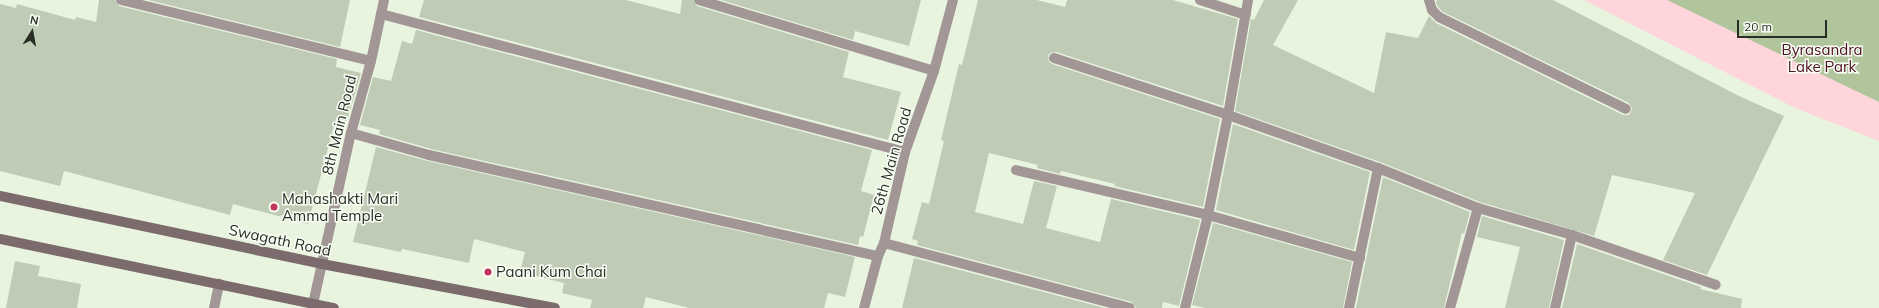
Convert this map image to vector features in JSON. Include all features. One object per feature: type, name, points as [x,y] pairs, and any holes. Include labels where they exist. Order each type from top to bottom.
[{"type":"main road","name":"Swagath Road","points":[[0,196],[322,264],[554,308]]},
{"type":"main road","points":[[0,239],[334,308]]},
{"type":"street","points":[[121,0],[371,61]]},
{"type":"street","name":"8th Main Road","points":[[313,304],[351,133],[371,61],[384,0]]},
{"type":"street","points":[[699,0],[934,71]]},
{"type":"street","name":"26th Main Road","points":[[864,308],[878,256],[884,243],[905,152],[934,71],[953,0]]},
{"type":"street","points":[[1200,0],[1246,15]]},
{"type":"street","points":[[1185,308],[1208,215],[1228,115],[1248,0]]},
{"type":"street","points":[[1429,0],[1432,10],[1439,17],[1626,109]]},
{"type":"street","points":[[381,14],[905,152]]},
{"type":"street","points":[[1054,58],[1228,115],[1378,168],[1478,208],[1572,235],[1716,285]]},
{"type":"street","points":[[351,133],[428,155],[878,256]]},
{"type":"street","points":[[1350,308],[1378,168]]},
{"type":"street","points":[[1016,170],[1208,215],[1360,258]]},
{"type":"street","points":[[1450,308],[1478,208]]},
{"type":"street","points":[[1555,308],[1572,235]]},
{"type":"street","points":[[884,243],[1130,308]]},
{"type":"street","points":[[214,308],[219,284]]},
{"type":"green space","name":"Byrasandra Lake Park","points":[[1584,0],[1879,0],[1879,141],[1795,108]]},
{"type":"shaded area","points":[[1667,0],[1879,0],[1879,102]]},
{"type":"building","points":[[99,0],[115,0],[119,6],[337,59],[336,67],[361,73],[347,121],[336,118],[308,224],[233,204],[230,215],[64,171],[60,186],[0,171],[0,4],[16,8],[17,4],[75,20],[76,17],[96,22]]},
{"type":"building","points":[[148,0],[350,0],[340,47]]},
{"type":"building","points":[[424,0],[626,0],[680,14],[682,0],[693,0],[697,6],[849,52],[843,77],[901,92],[888,140],[419,17]]},
{"type":"building","points":[[721,0],[921,0],[909,46],[855,31],[853,40]]},
{"type":"building","points":[[978,0],[1037,0],[1065,7],[1067,0],[1173,0],[1238,19],[1223,106],[1056,52],[1050,53],[1048,56],[1049,62],[1052,64],[1220,119],[1203,207],[1114,186],[1115,184],[1061,171],[1060,174],[1037,168],[1038,165],[989,153],[975,212],[1023,224],[1034,181],[1057,186],[1046,228],[1100,242],[1111,199],[1200,220],[1179,306],[1163,302],[1162,308],[1136,308],[1132,302],[917,245],[918,241],[912,239],[922,202],[929,204],[944,141],[941,140],[959,64],[962,65]]},
{"type":"building","points":[[1264,0],[1298,0],[1273,45],[1374,93],[1386,32],[1418,38],[1429,16],[1436,23],[1623,115],[1629,115],[1632,109],[1629,103],[1443,12],[1438,7],[1436,2],[1437,0],[1553,0],[1741,97],[1784,116],[1707,275],[1663,260],[1695,193],[1612,175],[1594,236],[1480,202],[1380,162],[1235,111],[1251,19],[1254,20]]},
{"type":"building","points":[[416,30],[872,150],[861,191],[874,195],[863,237],[860,236],[858,245],[431,149],[379,134],[380,130],[360,125],[373,77],[391,81],[402,41],[412,44]]},
{"type":"building","points":[[1233,124],[1370,172],[1354,250],[1216,210]]},
{"type":"building","points":[[376,147],[428,161],[855,257],[845,297],[828,293],[824,308],[689,308],[646,297],[643,308],[590,308],[592,300],[562,293],[564,283],[520,272],[525,252],[474,239],[469,263],[402,249],[401,252],[353,242]]},
{"type":"building","points":[[1383,177],[1470,212],[1464,234],[1462,233],[1444,308],[1356,308]]},
{"type":"building","points":[[1482,216],[1564,240],[1549,308],[1505,308],[1520,247],[1477,237]]},
{"type":"building","points":[[1213,223],[1352,262],[1343,308],[1205,308],[1192,305]]},
{"type":"building","points":[[1577,244],[1701,287],[1700,289],[1742,299],[1741,308],[1562,308]]},
{"type":"building","points":[[914,258],[1105,308],[902,308]]},
{"type":"building","points":[[15,261],[40,266],[38,276],[81,284],[77,308],[6,308]]},
{"type":"place","name":"Mahashakti Mari Amma Temple","points":[[274,207]]},
{"type":"place","name":"Paani Kum Chai","points":[[488,272]]}]
